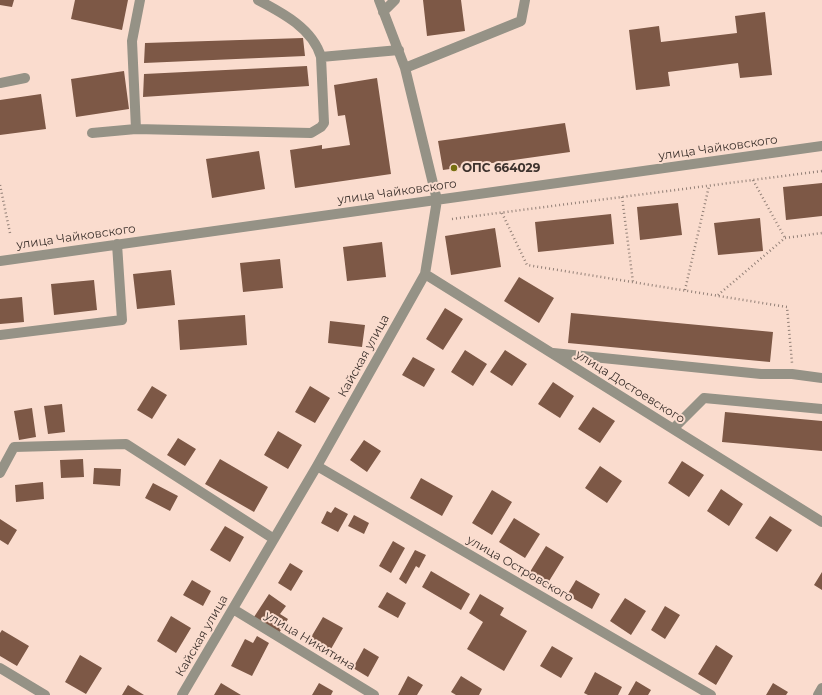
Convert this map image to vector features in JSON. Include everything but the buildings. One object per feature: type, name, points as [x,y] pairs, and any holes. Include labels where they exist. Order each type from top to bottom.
[{"type":"street","points":[[136,129],[132,41],[140,0]]},
{"type":"street","points":[[92,133],[136,129],[311,133],[321,128],[324,123],[321,57],[319,50],[308,35],[286,15],[258,0]]},
{"type":"street","name":"Кайская улица","points":[[182,695],[317,466],[425,274],[437,200],[405,68],[379,0]]},
{"type":"street","points":[[383,12],[395,0]]},
{"type":"street","points":[[405,68],[521,21],[525,0]]},
{"type":"street","points":[[321,57],[398,50]]},
{"type":"street","points":[[0,83],[25,78]]},
{"type":"street","name":"улица Чайковского","points":[[0,261],[822,146]]},
{"type":"street","points":[[0,335],[122,320],[117,244]]},
{"type":"street","name":"улица Достоевского","points":[[425,274],[822,522]]},
{"type":"street","points":[[551,353],[761,374],[792,374],[822,378]]},
{"type":"street","points":[[673,429],[704,398],[822,409]]},
{"type":"street","points":[[0,473],[14,447],[126,444],[274,539]]},
{"type":"street","name":"улица Островского","points":[[317,466],[711,695]]},
{"type":"street","name":"улица Никитина","points":[[233,610],[374,695]]},
{"type":"street","points":[[0,668],[45,695]]},
{"type":"street","points":[[818,695],[822,688]]},
{"type":"path","points":[[452,220],[822,171]]},
{"type":"path","points":[[753,180],[785,238]]},
{"type":"path","points":[[0,185],[10,233]]},
{"type":"path","points":[[685,290],[709,186]]},
{"type":"path","points":[[622,198],[633,282]]},
{"type":"path","points":[[502,213],[526,265],[787,306],[792,374]]},
{"type":"path","points":[[717,295],[785,238],[822,233]]},
{"type":"place","name":"ОПС 664029","points":[[454,168]]}]
